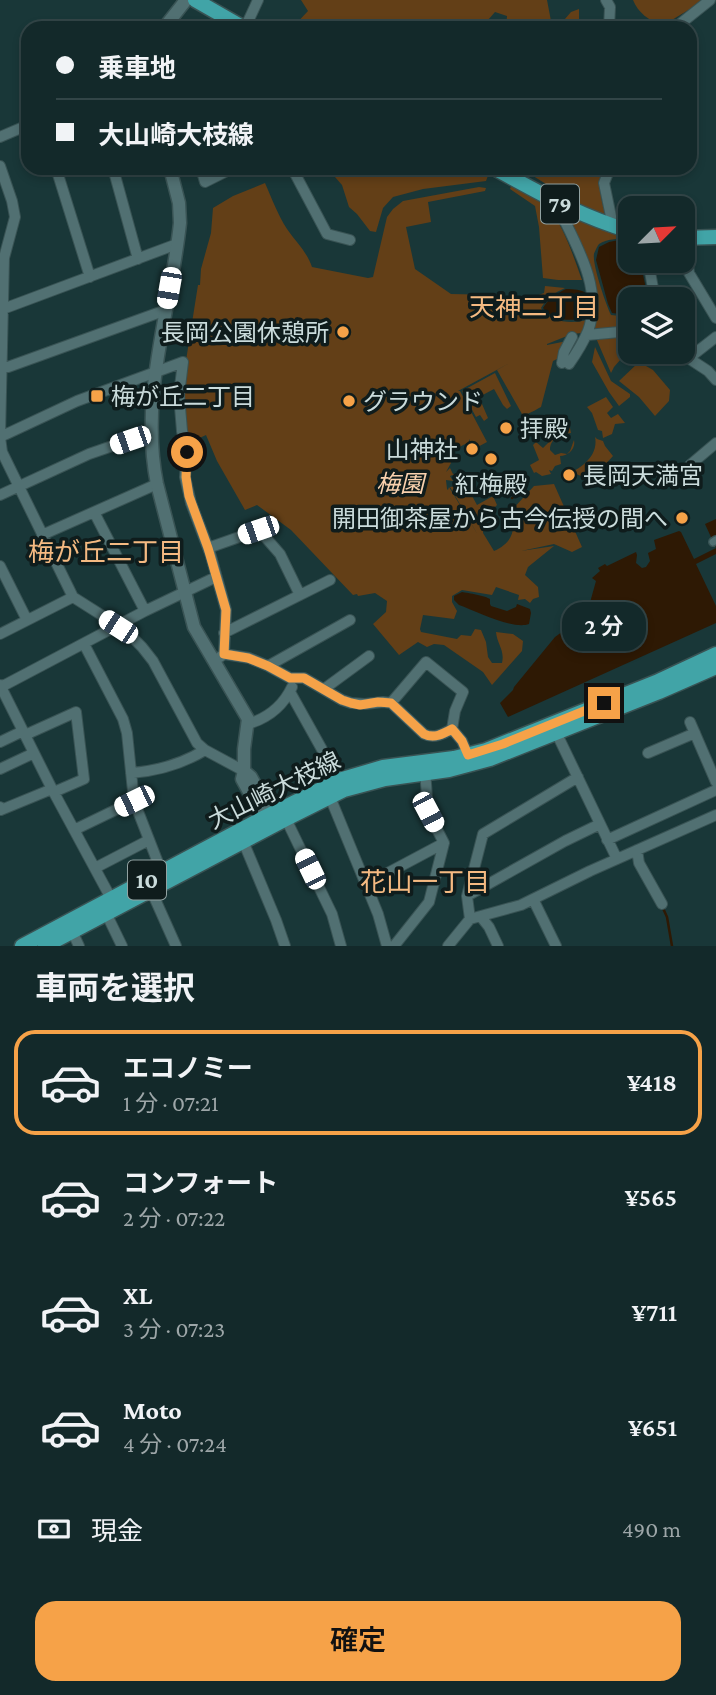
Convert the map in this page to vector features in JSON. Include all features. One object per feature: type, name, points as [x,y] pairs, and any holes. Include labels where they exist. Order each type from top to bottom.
[{"type":"main road","points":[[195,0],[232,21]]},
{"type":"main road","name":"79","points":[[507,175],[556,203],[618,227]]},
{"type":"main road","points":[[695,238],[716,237]]},
{"type":"main road","name":"大山崎大枝線","points":[[23,946],[150,890],[243,841],[339,780],[376,769],[457,769],[482,762],[716,654]]},
{"type":"main road","name":"大山崎大枝線","points":[[45,946],[162,873],[330,797],[371,782],[555,729],[659,692],[716,667]]},
{"type":"street","points":[[170,21],[186,0]]},
{"type":"street","points":[[248,21],[258,0]]},
{"type":"street","points":[[606,0],[610,8],[609,21]]},
{"type":"street","points":[[684,21],[710,0]]},
{"type":"street","points":[[0,137],[21,128]]},
{"type":"street","points":[[1,170],[15,217],[4,258],[0,436],[2,452],[73,597],[134,638],[150,656],[195,738],[205,750],[251,777],[273,821],[332,914],[341,946]]},
{"type":"street","points":[[58,175],[90,277]]},
{"type":"street","points":[[115,175],[138,259]]},
{"type":"street","points":[[172,175],[180,210],[177,244],[151,402],[153,462],[156,484],[194,627],[219,658],[248,719],[244,771]]},
{"type":"street","points":[[203,175],[205,182],[219,175]]},
{"type":"street","points":[[296,175],[327,234],[350,240]]},
{"type":"street","points":[[607,175],[604,183],[613,226]]},
{"type":"street","points":[[556,203],[584,263],[593,302],[587,335],[566,364],[564,352],[572,337]]},
{"type":"street","points":[[3,310],[177,244]]},
{"type":"street","points":[[690,273],[716,318]]},
{"type":"street","points":[[1,367],[8,367],[166,310]]},
{"type":"street","points":[[587,335],[618,332]]},
{"type":"street","points":[[695,349],[716,337]]},
{"type":"street","points":[[0,436],[77,401],[183,362],[179,395],[187,452],[186,477],[191,503],[208,548],[226,610],[219,658]]},
{"type":"street","points":[[695,362],[716,380]]},
{"type":"street","points":[[0,495],[89,454],[150,433]]},
{"type":"street","points":[[690,465],[716,443]]},
{"type":"street","points":[[42,535],[156,484]]},
{"type":"street","points":[[94,512],[145,611]]},
{"type":"street","points":[[208,548],[258,530],[280,554],[300,595]]},
{"type":"street","points":[[0,566],[27,620]]},
{"type":"street","points":[[122,946],[111,907],[95,868],[0,686],[216,577]]},
{"type":"street","points":[[224,634],[330,580]]},
{"type":"street","points":[[0,634],[73,597]]},
{"type":"street","points":[[268,666],[350,620]]},
{"type":"street","points":[[83,644],[123,719],[127,733],[134,801],[162,873]]},
{"type":"street","points":[[324,689],[369,656]]},
{"type":"street","points":[[219,658],[248,658],[290,678],[304,678],[351,703],[391,703],[429,737],[452,729]]},
{"type":"street","points":[[391,703],[426,662],[463,692],[455,711],[452,729],[462,741],[468,755]]},
{"type":"street","points":[[248,724],[273,712],[290,692],[296,678]]},
{"type":"street","points":[[290,692],[339,780]]},
{"type":"street","points":[[0,741],[76,712],[83,779],[1,810],[0,807]]},
{"type":"street","points":[[690,722],[716,782]]},
{"type":"street","points":[[555,729],[617,859]]},
{"type":"street","points":[[648,753],[695,733]]},
{"type":"street","points":[[131,773],[170,767],[205,750]]},
{"type":"street","points":[[0,769],[34,753]]},
{"type":"street","points":[[394,946],[429,902],[444,843],[428,812],[425,768]]},
{"type":"street","points":[[498,946],[489,927],[476,918],[467,896],[483,834],[578,777]]},
{"type":"street","points":[[607,840],[716,790]]},
{"type":"street","points":[[330,797],[367,884],[387,946]]},
{"type":"street","points":[[74,830],[134,801]]},
{"type":"street","points":[[448,946],[476,918],[521,905],[716,815]]},
{"type":"street","points":[[467,896],[600,824]]},
{"type":"street","points":[[95,868],[149,840]]},
{"type":"street","points":[[243,841],[285,946]]},
{"type":"street","points":[[367,884],[444,843]]},
{"type":"street","points":[[637,850],[639,863],[662,904]]},
{"type":"street","points":[[150,890],[176,946]]},
{"type":"street","points":[[533,899],[556,946]]},
{"type":"street","points":[[72,931],[79,946]]},
{"type":"green space","points":[[301,0],[547,0],[551,21],[507,21],[507,16],[495,12],[487,21],[299,21],[308,11]]},
{"type":"green space","points":[[633,0],[701,0],[670,21],[653,21],[638,9]]},
{"type":"green space","points":[[579,9],[579,21],[563,21],[571,12]]},
{"type":"green space","points":[[333,175],[488,175],[486,181],[423,189],[393,197],[383,208],[376,232],[370,231],[349,207],[342,185]]},
{"type":"green space","points":[[532,175],[603,175],[601,193],[607,218],[564,198]]},
{"type":"green space","name":"梅園","points":[[265,183],[284,224],[312,267],[368,278],[373,277],[387,217],[403,201],[486,188],[485,191],[428,202],[431,222],[406,227],[415,269],[451,294],[497,295],[514,304],[544,293],[545,286],[565,288],[551,296],[541,308],[550,317],[562,321],[587,320],[582,333],[547,344],[567,341],[559,358],[553,361],[541,407],[534,411],[522,414],[497,370],[513,361],[458,391],[487,442],[474,449],[469,439],[469,442],[448,453],[451,463],[446,472],[450,468],[453,474],[456,474],[450,476],[453,481],[446,480],[447,489],[449,487],[478,535],[450,487],[465,484],[471,486],[471,494],[477,505],[493,496],[497,505],[491,511],[491,520],[484,523],[483,533],[494,551],[512,535],[511,511],[534,486],[554,484],[582,547],[572,552],[554,544],[521,551],[554,546],[528,567],[525,575],[538,587],[539,597],[530,603],[525,599],[518,600],[519,595],[496,587],[492,595],[462,590],[452,596],[457,611],[454,619],[423,615],[421,632],[457,639],[461,635],[471,636],[475,629],[481,630],[492,663],[502,663],[503,658],[496,632],[513,634],[523,641],[522,651],[492,685],[483,672],[444,645],[434,644],[427,647],[418,642],[399,655],[373,624],[386,612],[387,601],[375,593],[353,595],[291,530],[257,505],[245,510],[217,461],[206,435],[189,443],[183,397],[184,373],[201,269],[211,233],[213,208],[233,196]]},
{"type":"green space","points":[[511,186],[531,196],[554,216],[582,280],[543,278],[535,206],[510,189]]},
{"type":"green space","points":[[568,214],[618,232],[618,238],[599,244],[594,259],[611,315],[618,316],[618,329],[592,331],[595,318]]},
{"type":"green space","points":[[618,334],[618,362],[611,373],[596,338]]},
{"type":"green space","points":[[595,347],[611,381],[630,394],[619,406],[592,362]]},
{"type":"green space","points":[[637,364],[642,364],[653,370],[670,390],[669,401],[655,416],[639,397],[619,381]]},
{"type":"green space","points":[[495,373],[511,406],[507,409],[503,405],[494,389],[479,397],[488,418],[484,421],[480,415],[476,417],[462,391]]},
{"type":"green space","points":[[606,397],[613,407],[607,413],[611,418],[618,414],[625,423],[615,424],[612,434],[603,438],[602,431],[598,430],[587,407]]},
{"type":"green space","points":[[565,417],[565,423],[571,433],[557,437],[550,450],[555,455],[567,454],[560,456],[561,464],[555,466],[552,471],[549,470],[551,474],[542,476],[534,473],[530,465],[539,460],[533,445],[536,442],[543,448],[552,439],[556,418]]},
{"type":"green space","points":[[595,437],[603,441],[613,456],[595,476],[592,474],[591,480],[576,474],[566,474],[582,466],[591,456]]},
{"type":"shaded area","points":[[618,240],[618,273],[643,273],[645,287],[618,287],[618,314],[612,313],[608,304],[596,260],[599,247]]},
{"type":"shaded area","points":[[566,289],[585,292],[589,299],[587,318],[557,318],[543,308],[553,297]]},
{"type":"shaded area","points":[[716,519],[716,548],[705,524]]},
{"type":"shaded area","points":[[679,531],[694,559],[716,548],[716,554],[696,564],[716,606],[716,623],[508,717],[500,703],[555,637],[566,629],[580,634],[596,581],[592,578],[600,571],[598,568],[636,552],[636,563],[642,568],[646,567],[650,561],[648,553],[656,549],[654,540]]},
{"type":"shaded area","points":[[462,592],[488,598],[491,606],[507,611],[517,604],[530,609],[529,624],[504,622],[459,605],[454,596]]},
{"type":"waterway","points":[[512,498],[521,493],[513,481]]},
{"type":"waterway","points":[[662,906],[667,917],[672,946]]},
{"type":"place","name":"長岡公園休憩所","points":[[343,332]]},
{"type":"place","name":"梅が丘二丁目","points":[[97,396]]},
{"type":"place","name":"グラウンド","points":[[349,401]]},
{"type":"place","name":"拝殿","points":[[506,428]]},
{"type":"place","name":"山神社","points":[[472,449]]},
{"type":"place","name":"紅梅殿","points":[[491,459]]},
{"type":"place","name":"長岡天満宮","points":[[569,475]]},
{"type":"place","name":"開田御茶屋から古今伝授の間へ","points":[[682,518]]},
{"type":"district","name":"天神二丁目","points":[[534,307]]},
{"type":"district","name":"梅が丘二丁目","points":[[106,552]]},
{"type":"district","name":"花山一丁目","points":[[425,882]]},
{"type":"route","points":[[187,452],[186,477],[189,496],[226,610],[224,654],[248,658],[290,678],[304,678],[351,703],[391,703],[429,737],[452,729],[467,749],[468,755],[503,744],[604,703]]}]
